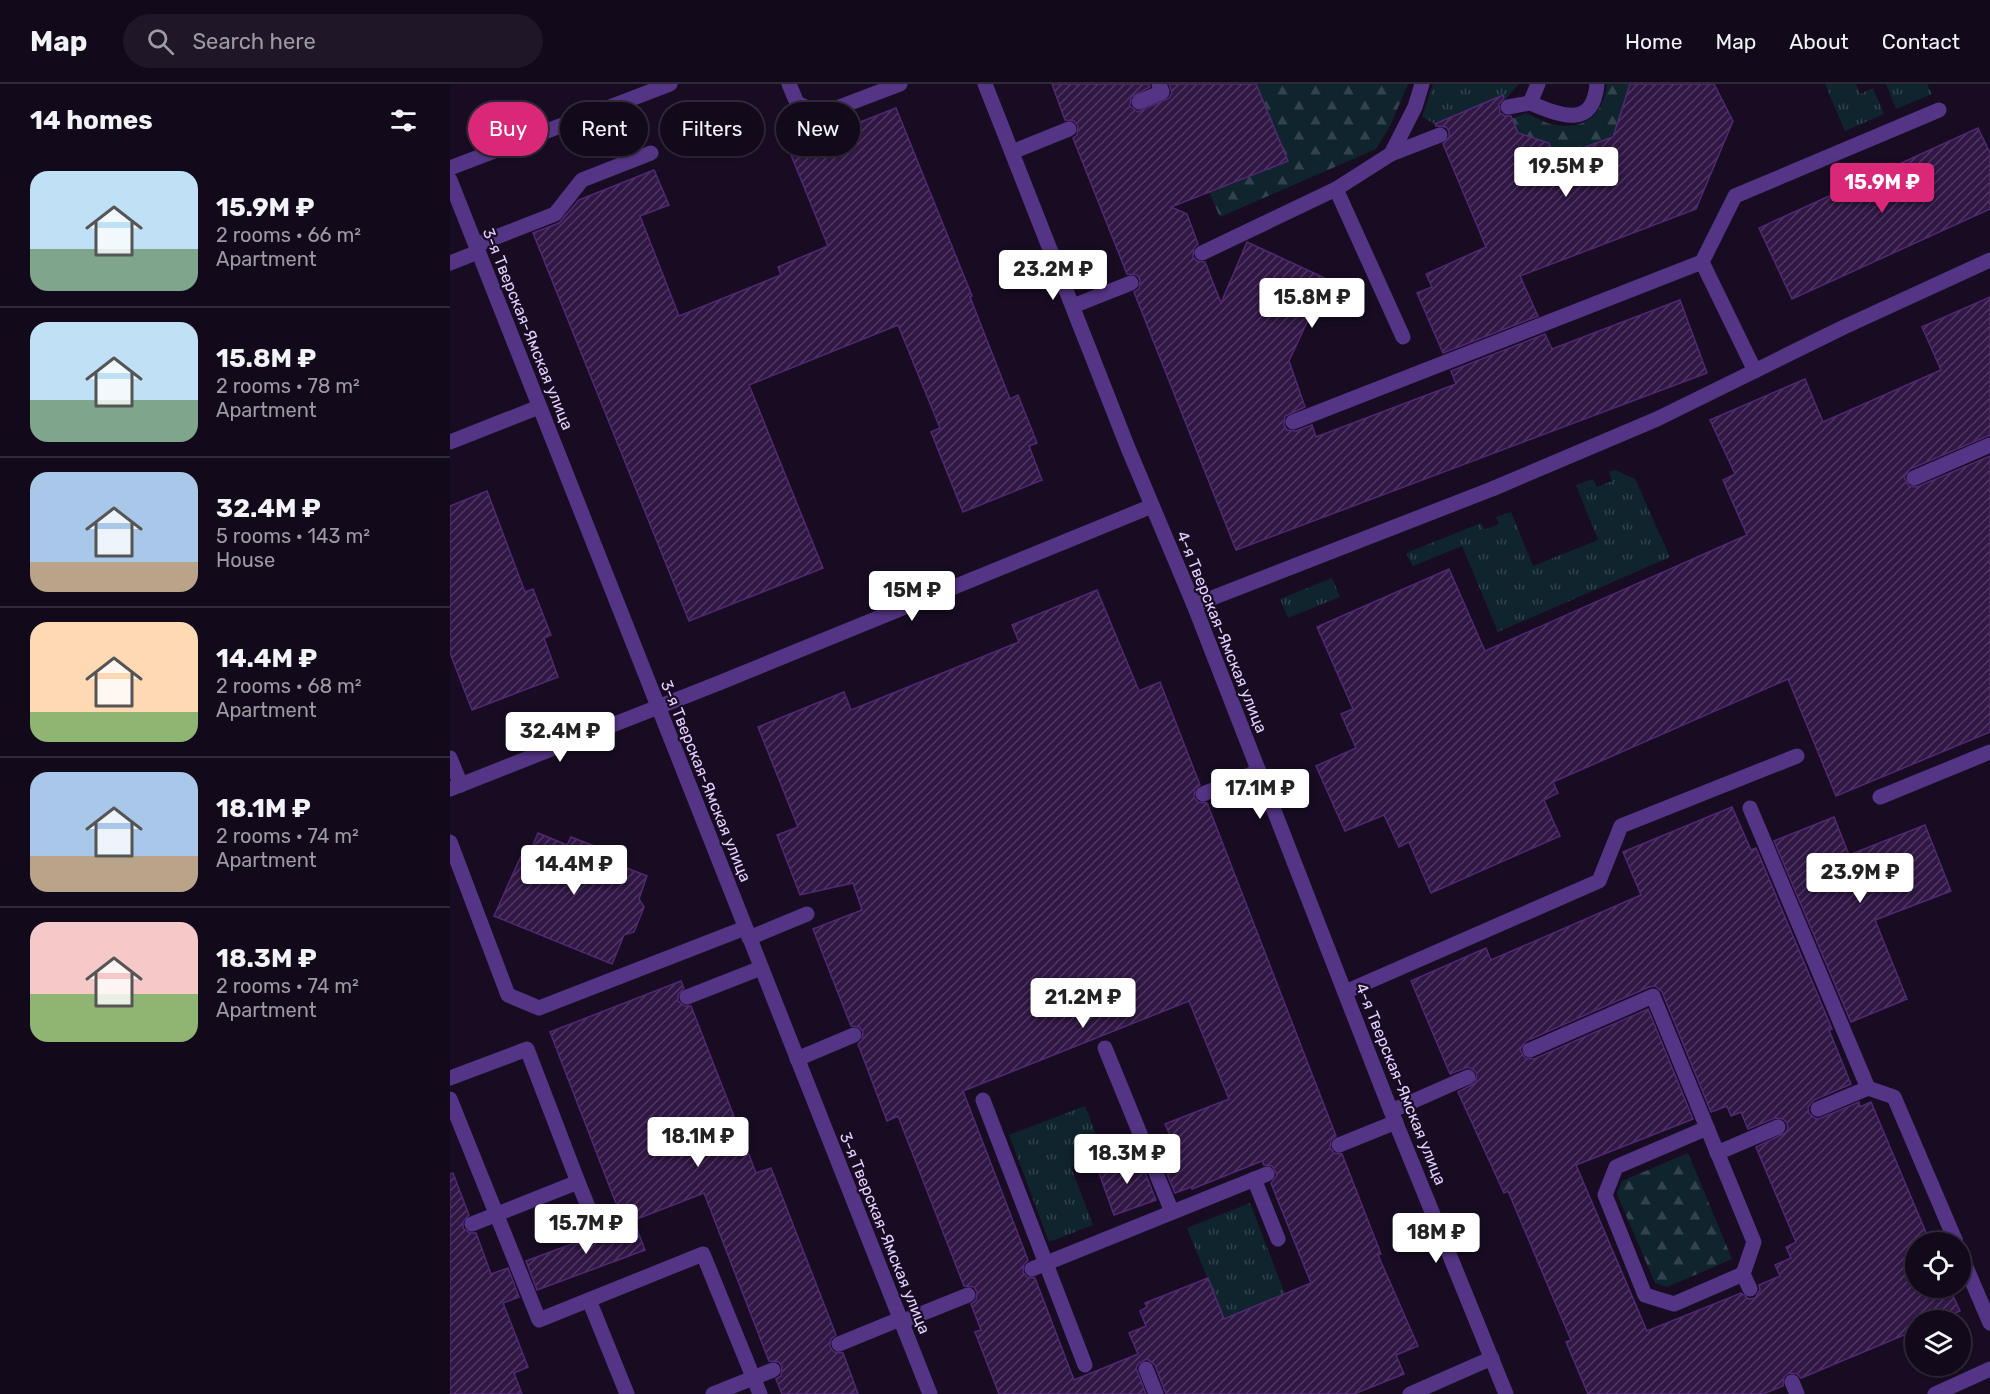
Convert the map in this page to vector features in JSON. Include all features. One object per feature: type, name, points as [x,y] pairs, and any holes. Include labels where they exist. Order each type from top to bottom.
[{"type":"street","points":[[450,168],[670,84]]},
{"type":"street","points":[[789,84],[797,103],[822,114],[900,84]]},
{"type":"street","name":"4-я Тверская-Ямская улица","points":[[985,84],[1506,1394]]},
{"type":"street","points":[[1138,102],[1162,93],[1159,84]]},
{"type":"street","points":[[1391,154],[1415,107],[1422,84]]},
{"type":"street","points":[[1530,103],[1538,84]]},
{"type":"street","points":[[1508,107],[1530,103],[1559,115],[1575,116],[1586,111],[1592,104],[1598,84]]},
{"type":"street","points":[[1293,422],[1702,262],[1735,196],[1939,110]]},
{"type":"street","points":[[1012,152],[1069,129]]},
{"type":"street","points":[[1202,254],[1336,189],[1391,154],[1440,135]]},
{"type":"street","points":[[450,263],[477,248],[555,213],[582,180],[651,153]]},
{"type":"street","name":"3-я Тверская-Ямская улица","points":[[450,180],[930,1394]]},
{"type":"street","points":[[1336,189],[1403,337]]},
{"type":"street","points":[[1194,605],[1492,489],[1657,419],[1990,260]]},
{"type":"street","points":[[1702,262],[1755,371]]},
{"type":"street","points":[[1073,306],[1131,283]]},
{"type":"street","points":[[450,442],[539,406]]},
{"type":"street","points":[[1914,478],[1990,445]]},
{"type":"street","points":[[450,758],[455,787],[1152,506]]},
{"type":"street","points":[[1880,797],[1990,752]]},
{"type":"street","points":[[1345,992],[1599,881],[1621,826],[1797,756]]},
{"type":"street","points":[[1203,794],[1259,771]]},
{"type":"street","points":[[1750,808],[1868,1088]]},
{"type":"street","points":[[450,842],[508,995],[539,1008],[747,933],[807,914]]},
{"type":"street","points":[[687,997],[761,968]]},
{"type":"street","points":[[1530,1050],[1653,996],[1754,1242],[1743,1274],[1750,1289]]},
{"type":"street","points":[[797,1059],[854,1035]]},
{"type":"street","points":[[1105,1048],[1172,1212]]},
{"type":"street","points":[[450,1078],[526,1049],[589,1209]]},
{"type":"street","points":[[1339,1145],[1468,1077]]},
{"type":"street","points":[[1818,1109],[1868,1088],[1894,1097],[1952,1232]]},
{"type":"street","points":[[450,1099],[539,1320],[703,1254],[760,1394]]},
{"type":"street","points":[[983,1100],[1039,1266],[1085,1365]]},
{"type":"street","points":[[1717,1153],[1778,1127]]},
{"type":"street","points":[[1707,1128],[1616,1167],[1605,1195],[1646,1295],[1674,1304],[1743,1274]]},
{"type":"street","points":[[1039,1266],[1261,1176],[1278,1239]]},
{"type":"street","points":[[472,1224],[578,1182]]},
{"type":"street","points":[[1971,1279],[1990,1323]]},
{"type":"street","points":[[839,1344],[968,1295]]},
{"type":"street","points":[[589,1300],[627,1394]]},
{"type":"street","points":[[1410,1394],[1492,1358]]},
{"type":"street","points":[[1146,1369],[1156,1394]]},
{"type":"street","points":[[1935,1394],[1956,1390],[1990,1369]]},
{"type":"street","points":[[713,1394],[773,1370]]},
{"type":"green space","points":[[1256,84],[1408,84],[1390,126],[1376,149],[1220,217],[1209,192],[1287,161]]},
{"type":"green space","points":[[1433,84],[1519,84],[1505,100],[1503,96],[1435,124],[1422,117]]},
{"type":"green space","points":[[1607,84],[1629,84],[1636,98],[1626,132],[1555,158],[1548,143],[1534,138],[1522,144],[1512,119],[1526,113],[1559,126],[1579,124],[1588,120],[1601,106]]},
{"type":"green space","points":[[1825,84],[1856,84],[1860,94],[1873,88],[1884,114],[1845,131]]},
{"type":"green space","points":[[1886,84],[1927,84],[1932,94],[1896,109]]},
{"type":"green space","points":[[1615,470],[1635,479],[1670,557],[1498,632],[1462,546],[1413,566],[1406,553],[1481,523],[1484,530],[1499,524],[1496,517],[1511,512],[1533,566],[1598,540],[1576,485],[1593,479],[1597,487],[1612,481],[1609,472]]},
{"type":"green space","points":[[1332,578],[1340,597],[1288,618],[1280,599]]},
{"type":"green space","points":[[1085,1106],[1104,1155],[1071,1167],[1093,1225],[1049,1242],[1009,1135]]},
{"type":"green space","points":[[1688,1153],[1732,1259],[1667,1287],[1655,1283],[1617,1194],[1622,1181]]},
{"type":"green space","points":[[1250,1203],[1285,1294],[1224,1319],[1187,1228]]},
{"type":"building","points":[[1052,84],[1149,84],[1150,87],[1131,97],[1130,106],[1138,112],[1169,98],[1172,93],[1169,84],[1256,84],[1288,161],[1171,207],[1187,214],[1198,244],[1194,248],[1193,257],[1197,261],[1205,262],[1221,303],[1247,242],[1327,279],[1289,361],[1305,407],[1285,416],[1284,425],[1287,430],[1296,431],[1312,425],[1316,437],[1456,384],[1451,371],[1545,334],[1552,349],[1680,300],[1707,373],[1236,550],[1134,292],[1139,289],[1140,280],[1137,275],[1127,274],[1073,138],[1077,135],[1078,126],[1074,121],[1065,120]]},
{"type":"building","points":[[1630,84],[1714,84],[1733,121],[1696,209],[1520,276],[1538,316],[1443,353],[1417,293],[1432,287],[1426,274],[1486,247],[1443,144],[1449,137],[1449,131],[1446,127],[1435,124],[1503,95],[1504,98],[1499,104],[1500,113],[1511,116],[1518,133],[1549,143],[1555,158],[1613,137]]},
{"type":"building","points":[[896,108],[972,296],[970,297],[1010,399],[1018,395],[1037,443],[1029,446],[1042,480],[963,512],[931,432],[940,428],[898,325],[749,385],[823,568],[689,621],[533,233],[559,223],[579,200],[654,170],[669,205],[640,216],[679,316],[781,275],[778,267],[828,246],[791,156],[860,156],[860,122]]},
{"type":"building","points":[[1978,128],[1990,153],[1990,209],[1792,299],[1759,228]]},
{"type":"building","points":[[1990,297],[1990,435],[1910,469],[1904,477],[1909,486],[1917,487],[1990,456],[1990,732],[1836,796],[1788,679],[1553,782],[1558,793],[1544,800],[1560,836],[1431,893],[1409,842],[1399,847],[1384,815],[1345,831],[1316,766],[1356,748],[1341,714],[1353,709],[1317,627],[1449,569],[1485,651],[1747,535],[1723,480],[1735,474],[1710,420],[1805,379],[1823,422],[1941,370],[1922,327]]},
{"type":"building","points":[[487,491],[525,592],[533,589],[551,635],[544,638],[558,677],[472,710],[450,653],[450,506]]},
{"type":"building","points":[[1097,590],[1139,691],[1160,682],[1200,785],[1195,789],[1194,797],[1198,802],[1207,803],[1336,1136],[1331,1140],[1330,1148],[1334,1153],[1342,1154],[1381,1254],[1378,1255],[1418,1346],[1396,1355],[1404,1374],[1354,1394],[1166,1394],[1155,1365],[1147,1359],[1139,1363],[1136,1368],[1146,1394],[999,1394],[975,1332],[981,1330],[971,1304],[976,1300],[977,1292],[974,1287],[964,1286],[898,1116],[887,1121],[858,1044],[862,1040],[863,1032],[859,1027],[851,1026],[813,929],[862,910],[853,883],[800,895],[777,835],[798,827],[758,727],[844,692],[851,710],[1019,642],[1012,625]],"holes":[[[1189,1001],[1229,1099],[1165,1124],[1173,1142],[1156,1148],[1175,1193],[1191,1187],[1192,1189],[1262,1161],[1264,1165],[1272,1166],[1277,1175],[1271,1183],[1311,1283],[1224,1319],[1208,1278],[1145,1303],[1147,1307],[1140,1311],[1146,1326],[1129,1333],[1138,1354],[1074,1380],[1035,1278],[1027,1277],[1023,1272],[1024,1264],[1028,1260],[963,1091]]]},
{"type":"building","points":[[1732,807],[1751,850],[1756,848],[1832,1029],[1829,1030],[1851,1084],[1814,1100],[1808,1107],[1809,1113],[1816,1119],[1859,1102],[1860,1107],[1871,1102],[1926,1232],[1905,1232],[1905,1298],[1954,1298],[1960,1310],[1905,1310],[1905,1335],[1801,1378],[1797,1374],[1789,1373],[1784,1377],[1783,1386],[1763,1394],[1588,1394],[1566,1342],[1571,1340],[1508,1191],[1504,1193],[1458,1092],[1475,1083],[1477,1074],[1468,1067],[1450,1074],[1411,981],[1486,948],[1491,960],[1641,895],[1623,852]],"holes":[[[1655,986],[1662,992],[1711,1112],[1727,1106],[1731,1116],[1741,1112],[1748,1129],[1775,1118],[1783,1119],[1787,1123],[1788,1129],[1785,1133],[1756,1147],[1796,1242],[1786,1247],[1791,1258],[1775,1265],[1780,1276],[1759,1285],[1760,1290],[1755,1298],[1749,1299],[1741,1293],[1647,1331],[1576,1165],[1693,1119],[1648,1009],[1534,1059],[1525,1058],[1520,1050],[1526,1041]]]},
{"type":"building","points":[[1834,817],[1849,855],[1925,825],[1951,891],[1875,920],[1907,999],[1851,1022],[1774,841]]},
{"type":"building","points":[[538,833],[567,845],[571,837],[625,858],[622,866],[647,876],[639,899],[644,907],[634,932],[624,935],[612,964],[494,916],[521,856],[530,852]]},
{"type":"building","points":[[681,981],[684,988],[678,995],[678,1001],[685,1006],[691,1006],[756,1173],[771,1168],[836,1335],[831,1339],[830,1347],[834,1352],[843,1353],[858,1394],[782,1394],[776,1379],[781,1376],[782,1367],[779,1362],[769,1361],[704,1193],[624,1224],[550,1032]]},
{"type":"building","points":[[1138,1155],[1156,1200],[1114,1215],[1098,1170]]},
{"type":"building","points":[[453,1173],[469,1215],[463,1222],[463,1228],[470,1233],[476,1233],[491,1274],[508,1268],[519,1297],[503,1303],[528,1367],[514,1373],[522,1394],[450,1394],[450,1174]]},
{"type":"building","points":[[634,1221],[645,1250],[537,1290],[526,1261]]}]
